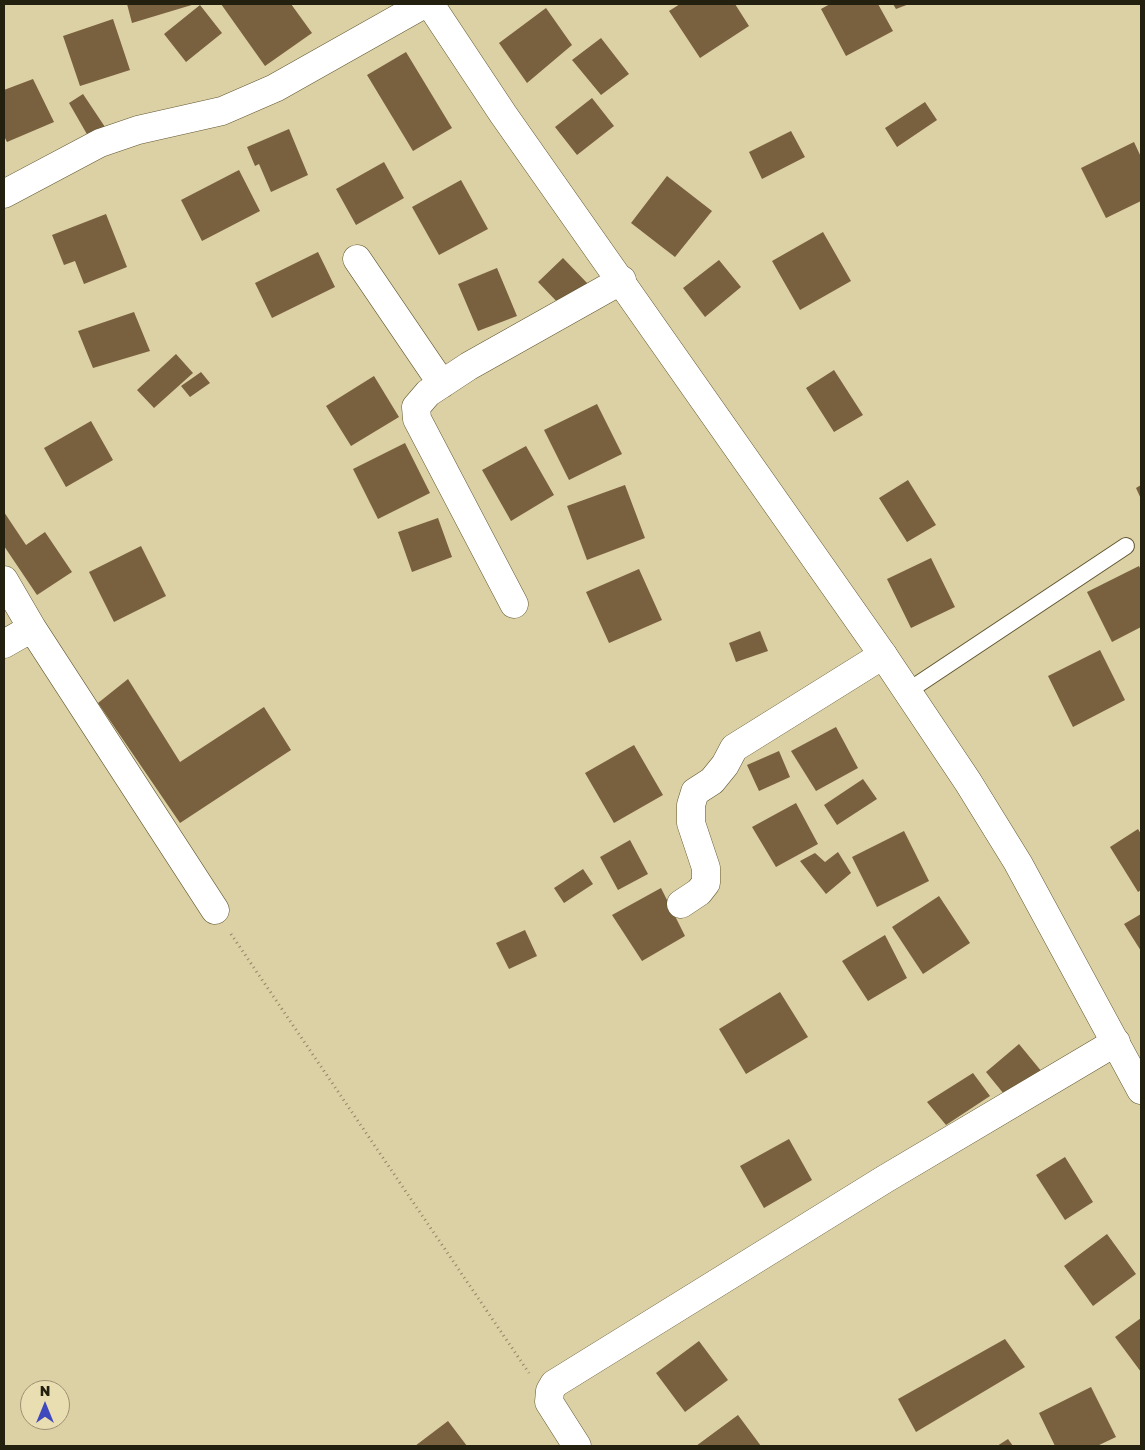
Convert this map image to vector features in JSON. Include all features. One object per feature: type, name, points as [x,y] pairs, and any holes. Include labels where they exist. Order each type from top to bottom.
[{"type":"street","points":[[4,194],[100,143],[138,130],[222,111],[274,88],[424,4]]},
{"type":"street","points":[[430,4],[503,114],[622,280],[908,691],[1018,862],[1141,1090]]},
{"type":"street","points":[[357,259],[442,384]]},
{"type":"street","points":[[514,604],[417,419],[416,408],[428,393],[469,366],[622,280]]},
{"type":"street","points":[[4,580],[32,628],[215,910]]},
{"type":"street","points":[[4,644],[32,628]]},
{"type":"street","points":[[681,904],[699,892],[706,883],[706,868],[690,823],[691,805],[695,792],[712,781],[734,748],[883,655]]},
{"type":"street","points":[[577,1446],[548,1402],[550,1391],[563,1378],[721,1283],[885,1179],[1116,1042]]},
{"type":"lane","points":[[908,691],[1126,546]]},
{"type":"path","points":[[215,910],[548,1402]]},
{"type":"building","points":[[127,4],[195,4],[132,23]]},
{"type":"building","points":[[221,4],[291,4],[312,33],[265,66]]},
{"type":"building","points":[[680,4],[735,4],[749,26],[700,58],[669,11]]},
{"type":"building","points":[[830,4],[878,4],[893,31],[846,56],[821,9]]},
{"type":"building","points":[[893,4],[909,4],[896,9]]},
{"type":"building","points":[[200,5],[222,33],[186,62],[164,34]]},
{"type":"building","points":[[546,8],[572,45],[527,83],[499,43]]},
{"type":"building","points":[[113,19],[130,70],[80,86],[63,36]]},
{"type":"building","points":[[601,38],[629,74],[601,95],[572,60]]},
{"type":"building","points":[[406,52],[452,128],[413,151],[367,75]]},
{"type":"building","points":[[33,79],[54,122],[7,142],[4,136],[4,90]]},
{"type":"building","points":[[83,94],[105,127],[88,136],[69,103]]},
{"type":"building","points":[[592,98],[614,126],[577,155],[555,127]]},
{"type":"building","points":[[925,102],[937,120],[897,147],[885,128]]},
{"type":"building","points":[[289,129],[308,175],[271,192],[259,164],[255,166],[247,147]]},
{"type":"building","points":[[791,131],[805,157],[762,179],[749,152]]},
{"type":"building","points":[[1134,142],[1141,157],[1141,201],[1106,218],[1081,168]]},
{"type":"building","points":[[384,162],[404,198],[356,225],[336,189]]},
{"type":"building","points":[[239,170],[260,211],[202,241],[181,200]]},
{"type":"building","points":[[667,176],[712,211],[675,257],[631,223]]},
{"type":"building","points":[[461,180],[488,229],[439,255],[412,207]]},
{"type":"building","points":[[106,214],[127,267],[84,284],[75,261],[64,265],[52,235]]},
{"type":"building","points":[[823,232],[851,281],[800,310],[772,261]]},
{"type":"building","points":[[318,252],[335,287],[272,318],[255,283]]},
{"type":"building","points":[[563,258],[588,284],[562,307],[538,282]]},
{"type":"building","points":[[719,260],[741,287],[705,317],[683,288]]},
{"type":"building","points":[[497,268],[517,316],[478,331],[458,284]]},
{"type":"building","points":[[134,312],[150,351],[93,368],[78,331]]},
{"type":"building","points":[[176,354],[193,373],[154,408],[137,390]]},
{"type":"building","points":[[834,370],[863,415],[834,432],[806,388]]},
{"type":"building","points":[[201,372],[210,383],[190,397],[181,386]]},
{"type":"building","points":[[374,376],[399,417],[351,446],[326,406]]},
{"type":"building","points":[[597,404],[622,454],[569,480],[544,430]]},
{"type":"building","points":[[91,421],[113,460],[66,487],[44,448]]},
{"type":"building","points":[[405,443],[430,493],[378,519],[353,469]]},
{"type":"building","points":[[526,446],[554,495],[511,521],[482,470]]},
{"type":"building","points":[[908,480],[936,525],[907,542],[879,498]]},
{"type":"building","points":[[625,485],[645,538],[587,560],[567,506]]},
{"type":"building","points":[[1141,485],[1141,499],[1136,488]]},
{"type":"building","points":[[4,512],[26,545],[45,532],[72,572],[37,595],[4,546]]},
{"type":"building","points":[[438,518],[452,557],[412,572],[398,532]]},
{"type":"building","points":[[141,546],[166,596],[114,622],[89,572]]},
{"type":"building","points":[[931,558],[955,607],[911,628],[887,579]]},
{"type":"building","points":[[1139,566],[1141,570],[1141,627],[1112,642],[1087,592]]},
{"type":"building","points":[[639,569],[662,620],[609,643],[586,592]]},
{"type":"building","points":[[760,631],[768,651],[736,662],[729,643]]},
{"type":"building","points":[[1100,650],[1125,700],[1073,727],[1048,676]]},
{"type":"building","points":[[128,679],[180,762],[264,707],[291,750],[180,823],[98,703]]},
{"type":"building","points":[[836,727],[858,768],[816,791],[791,751]]},
{"type":"building","points":[[634,745],[663,795],[614,823],[585,773]]},
{"type":"building","points":[[779,751],[790,777],[759,791],[747,765]]},
{"type":"building","points":[[863,779],[877,799],[837,825],[824,805]]},
{"type":"building","points":[[796,803],[818,844],[776,867],[752,827]]},
{"type":"building","points":[[1138,829],[1141,834],[1141,890],[1138,892],[1110,847]]},
{"type":"building","points":[[904,831],[929,881],[877,907],[852,857]]},
{"type":"building","points":[[630,840],[648,874],[618,890],[600,857]]},
{"type":"building","points":[[838,852],[851,873],[826,894],[800,861],[815,853],[825,862]]},
{"type":"building","points":[[583,869],[593,884],[564,903],[554,888]]},
{"type":"building","points":[[661,888],[685,936],[642,961],[612,915]]},
{"type":"building","points":[[939,896],[970,943],[923,974],[892,927]]},
{"type":"building","points":[[1141,914],[1141,951],[1124,924]]},
{"type":"building","points":[[525,930],[537,956],[509,969],[496,943]]},
{"type":"building","points":[[885,935],[907,978],[868,1001],[842,961]]},
{"type":"building","points":[[780,992],[808,1037],[746,1074],[719,1029]]},
{"type":"building","points":[[1019,1044],[1042,1072],[1008,1099],[986,1072]]},
{"type":"building","points":[[973,1073],[990,1096],[946,1125],[927,1102]]},
{"type":"building","points":[[789,1139],[812,1180],[764,1208],[740,1166]]},
{"type":"building","points":[[1065,1157],[1093,1202],[1065,1220],[1036,1175]]},
{"type":"building","points":[[1107,1234],[1136,1274],[1093,1306],[1064,1266]]},
{"type":"building","points":[[1141,1318],[1141,1372],[1115,1337]]},
{"type":"building","points":[[1005,1339],[1025,1367],[916,1432],[898,1399]]},
{"type":"building","points":[[699,1341],[728,1380],[685,1412],[656,1373]]},
{"type":"building","points":[[1091,1387],[1116,1437],[1097,1446],[1055,1446],[1039,1413]]},
{"type":"building","points":[[738,1415],[761,1446],[696,1446]]},
{"type":"building","points":[[448,1421],[467,1446],[415,1446]]},
{"type":"building","points":[[1008,1439],[1013,1446],[997,1446]]}]
